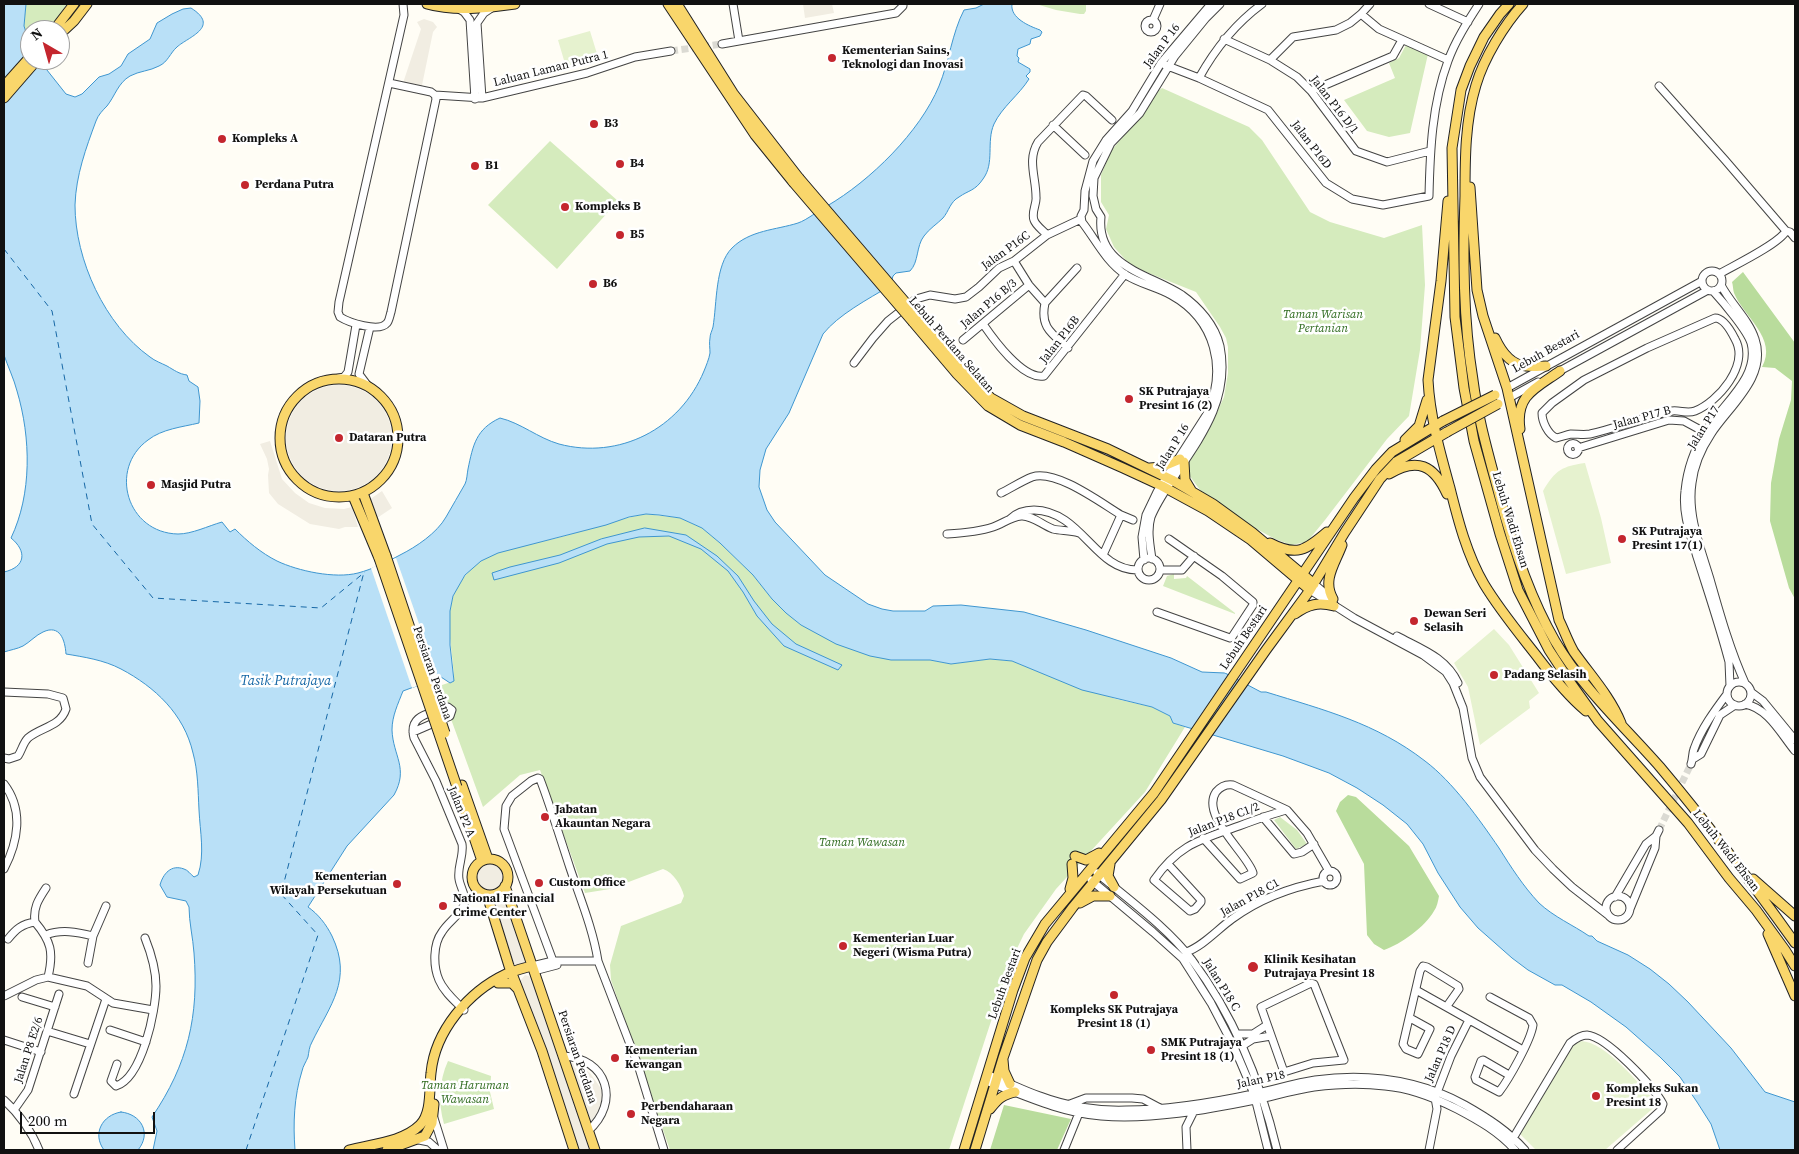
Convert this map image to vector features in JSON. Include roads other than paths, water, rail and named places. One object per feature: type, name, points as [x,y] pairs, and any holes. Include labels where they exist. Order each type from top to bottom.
[{"type":"main road","points":[[61,20],[73,4]]},
{"type":"main road","points":[[74,21],[87,4]]},
{"type":"main road","points":[[70,25],[93,4]]},
{"type":"main road","points":[[427,4],[438,7],[457,8],[515,4]]},
{"type":"main road","name":"Lebuh Perdana Selatan","points":[[668,4],[755,135],[915,319],[975,384],[991,398],[1024,416],[1092,442],[1148,468],[1251,540],[1283,569],[1300,578]]},
{"type":"main road","name":"Lebuh Perdana Selatan","points":[[677,4],[733,92],[796,180]]},
{"type":"main road","name":"Lebuh Wadi Ehsan","points":[[1509,4],[1484,37],[1470,66],[1461,90],[1452,148],[1454,317],[1474,442],[1518,590],[1549,650],[1598,721],[1688,823],[1756,910],[1795,966]]},
{"type":"main road","name":"Lebuh Wadi Ehsan","points":[[1523,4],[1510,18],[1483,66],[1469,116],[1466,147],[1464,226],[1465,315],[1476,400],[1506,522],[1529,587],[1555,641],[1582,681],[1612,717],[1622,725],[1660,768],[1742,869],[1795,943]]},
{"type":"main road","points":[[4,86],[20,68]]},
{"type":"main road","points":[[4,98],[28,70]]},
{"type":"main road","points":[[1466,147],[1477,290],[1483,316],[1509,398],[1559,620],[1573,650],[1603,689],[1622,725]]},
{"type":"main road","points":[[1392,452],[1419,426],[1428,393],[1441,280],[1452,148]]},
{"type":"main road","points":[[1483,316],[1500,348],[1512,360],[1527,366],[1546,366]]},
{"type":"main road","name":"Lebuh Perdana Selatan","points":[[915,319],[963,380],[988,406],[1020,425],[1191,491],[1213,504],[1252,533],[1312,587]]},
{"type":"main road","points":[[1530,495],[1519,420],[1521,406],[1526,396],[1560,371]]},
{"type":"main road","points":[[335,380],[357,382],[368,386],[380,395],[393,412],[396,422],[398,441],[395,457],[385,476],[363,493],[353,496],[324,496],[307,488],[289,470],[281,446],[282,424],[292,403],[312,386],[335,380]]},
{"type":"main road","name":"Lebuh Bestari","points":[[975,1150],[986,1113],[991,1080],[1013,990],[1025,958],[1045,924],[1154,793],[1176,763],[1270,620],[1376,469],[1392,452],[1443,421],[1506,388]]},
{"type":"main road","points":[[1428,393],[1433,427],[1458,517],[1473,561],[1484,584],[1560,686],[1598,721]]},
{"type":"main road","name":"Lebuh Bestari","points":[[964,1150],[991,1080],[1002,1058],[1037,960],[1047,942],[1073,907],[1161,800],[1260,657],[1312,587],[1380,479],[1396,462],[1509,398]]},
{"type":"main road","points":[[1148,468],[1161,467],[1182,460],[1185,480],[1191,491]]},
{"type":"main road","points":[[1380,479],[1405,466],[1422,466],[1430,470],[1441,480],[1458,517]]},
{"type":"main road","name":"Persiaran Perdana","points":[[363,493],[382,557],[485,860]]},
{"type":"main road","name":"Persiaran Perdana","points":[[353,496],[382,557]]},
{"type":"main road","points":[[1252,533],[1281,549],[1299,551],[1307,548],[1336,524]]},
{"type":"main road","points":[[1287,621],[1308,606],[1334,603],[1328,590],[1328,582],[1345,532]]},
{"type":"main road","points":[[1270,620],[1287,590],[1289,582],[1283,569]]},
{"type":"main road","points":[[1067,896],[1073,878],[1073,860],[1086,860],[1111,845]]},
{"type":"main road","points":[[494,859],[504,865],[508,876],[505,886],[498,893],[487,895],[477,890],[472,880],[474,868],[485,860],[494,859]]},
{"type":"main road","points":[[1113,859],[1108,876],[1114,887]]},
{"type":"main road","points":[[1742,869],[1795,916]]},
{"type":"main road","name":"Persiaran Perdana","points":[[505,886],[595,1150]]},
{"type":"main road","points":[[487,895],[518,990],[542,1051],[574,1150]]},
{"type":"main road","points":[[1073,907],[1093,896],[1110,896]]},
{"type":"main road","points":[[1756,910],[1795,996]]},
{"type":"main road","points":[[349,1150],[400,1137],[422,1124],[427,1112],[431,1070],[447,1028],[481,989],[533,968]]},
{"type":"main road","points":[[462,1009],[484,990],[513,975]]},
{"type":"main road","points":[[498,983],[512,983],[518,990]]},
{"type":"main road","points":[[387,1150],[418,1140],[427,1133],[433,1115],[436,1069],[440,1048]]},
{"type":"main road","points":[[986,1113],[999,1098],[1013,1088],[1004,1071],[1002,1058]]},
{"type":"main road","points":[[400,1137],[418,1140]]},
{"type":"street","points":[[403,4],[404,15],[338,307],[340,317],[356,325],[383,326],[387,323],[391,312],[428,140],[436,99],[435,95]]},
{"type":"street","points":[[733,4],[739,41]]},
{"type":"street","points":[[722,44],[896,13],[904,6],[903,4]]},
{"type":"street","points":[[1153,20],[1160,4]]},
{"type":"street","name":"Jalan P 16","points":[[1182,460],[1207,414],[1215,392],[1218,376],[1212,340],[1202,323],[1187,307],[1171,295],[1125,274],[1109,260],[1081,220],[1084,210],[1084,191],[1093,161],[1106,140],[1132,111],[1164,65],[1211,4]]},
{"type":"street","name":"Jalan P 16","points":[[1160,570],[1158,563],[1148,559],[1151,519],[1167,483],[1217,405],[1222,377],[1222,360],[1217,336],[1195,305],[1180,294],[1126,267],[1114,257],[1106,243],[1100,223],[1101,217],[1096,209],[1093,196],[1094,178],[1111,143],[1140,113],[1158,81],[1164,65],[1175,56],[1220,4]]},
{"type":"street","points":[[1198,78],[1224,38],[1262,4]]},
{"type":"street","points":[[1270,60],[1293,37],[1336,30],[1350,23],[1370,4]]},
{"type":"street","points":[[1428,4],[1468,22]]},
{"type":"street","name":"Jalan P16D","points":[[1164,65],[1198,78],[1268,110],[1326,183],[1352,199],[1383,205],[1429,196],[1430,151],[1434,116],[1448,60],[1480,4]]},
{"type":"street","points":[[478,98],[477,22],[484,13],[493,7]]},
{"type":"street","points":[[457,8],[464,12],[470,20],[478,98]]},
{"type":"street","points":[[1361,14],[1379,28],[1448,60]]},
{"type":"street","name":"Jalan P16 D/1","points":[[1224,38],[1270,60],[1297,77],[1311,91],[1356,151],[1387,162],[1430,151]]},
{"type":"street","points":[[1311,91],[1394,56],[1402,40]]},
{"type":"street","name":"Laluan Laman Putra 1","points":[[389,83],[431,92],[435,95],[478,98],[587,73],[635,57],[671,51]]},
{"type":"street","points":[[1158,81],[1177,70],[1175,56]]},
{"type":"street","points":[[1659,86],[1786,231],[1790,232],[1795,238]]},
{"type":"street","points":[[1047,235],[1036,224],[1033,216],[1036,197],[1031,162],[1034,148],[1053,125],[1083,95],[1112,120]]},
{"type":"street","points":[[1053,125],[1085,155]]},
{"type":"street","points":[[1084,210],[1096,209]]},
{"type":"street","name":"Jalan P16C","points":[[854,363],[872,338],[888,321],[916,299],[930,295],[955,299],[963,298],[979,287],[999,268],[1014,260],[1047,235],[1081,220]]},
{"type":"street","points":[[1086,226],[1092,228],[1100,223]]},
{"type":"street","points":[[1719,274],[1720,285],[1711,291],[1704,288],[1703,276],[1709,272],[1719,274],[1767,246],[1781,237],[1786,231]]},
{"type":"street","points":[[1014,260],[1029,285],[1045,303]]},
{"type":"street","points":[[1068,348],[1048,330],[1044,324],[1043,313],[1045,303],[1077,268]]},
{"type":"street","name":"Jalan P16B","points":[[983,324],[998,346],[1025,371],[1036,377],[1047,375],[1125,274]]},
{"type":"street","name":"Lebuh Bestari","points":[[1506,388],[1702,281]]},
{"type":"street","name":"Jalan P16 B/3","points":[[962,340],[1029,285]]},
{"type":"street","name":"Jalan P17","points":[[1720,285],[1750,328],[1758,353],[1752,379],[1707,434],[1692,484],[1692,511],[1696,532],[1732,652],[1745,683]]},
{"type":"street","name":"Lebuh Bestari","points":[[1509,398],[1711,291]]},
{"type":"street","name":"Jalan P17","points":[[1711,291],[1749,338],[1752,351],[1752,360],[1745,379],[1697,448],[1689,470],[1685,490],[1685,512],[1688,526],[1727,655],[1730,686]]},
{"type":"street","points":[[1715,318],[1721,319],[1737,342],[1740,354],[1736,371],[1716,397],[1708,404],[1691,412],[1673,411],[1589,434],[1574,435],[1556,438],[1543,420],[1542,415],[1543,411],[1584,380],[1629,357],[1715,318]]},
{"type":"street","points":[[335,380],[348,372],[356,325]]},
{"type":"street","points":[[368,386],[359,374],[370,326]]},
{"type":"street","name":"Jalan P17 B","points":[[1574,435],[1576,446],[1669,420],[1684,421],[1707,434]]},
{"type":"street","points":[[1635,421],[1637,430]]},
{"type":"street","points":[[1000,493],[1034,476],[1052,478],[1069,484],[1121,515],[1134,520]]},
{"type":"street","points":[[947,534],[968,533],[1032,514],[1055,514],[1082,533],[1103,556],[1117,566],[1128,570],[1138,570]]},
{"type":"street","points":[[1032,514],[1040,524],[1055,529],[1082,533]]},
{"type":"street","points":[[1103,556],[1121,515]]},
{"type":"street","points":[[1063,530],[1067,522]]},
{"type":"street","points":[[1157,612],[1230,638],[1253,605],[1253,602],[1222,576],[1169,539]]},
{"type":"street","points":[[1148,559],[1139,564],[1138,570],[1140,577],[1151,580],[1157,577],[1160,570],[1182,570],[1194,556]]},
{"type":"street","points":[[1312,587],[1334,603],[1441,660],[1453,674],[1462,692],[1463,708]]},
{"type":"street","points":[[1334,603],[1421,648],[1446,672],[1453,683],[1463,708],[1472,758],[1480,777],[1542,858],[1572,887],[1613,919],[1623,919],[1628,914],[1655,848],[1658,833],[1646,844],[1606,909],[1608,915]]},
{"type":"street","points":[[1795,740],[1762,700],[1751,692],[1745,683],[1737,682],[1730,686],[1727,694],[1715,711],[1693,750],[1692,761],[1701,754],[1720,715],[1735,705],[1745,704],[1754,706],[1765,713],[1795,751]]},
{"type":"street","points":[[4,692],[54,694],[65,700],[66,709],[61,719],[30,737],[18,756],[9,760],[4,758]]},
{"type":"street","points":[[1745,704],[1749,700],[1751,692]]},
{"type":"street","points":[[1727,694],[1729,700],[1735,705]]},
{"type":"street","points":[[448,707],[451,708],[450,716],[413,732],[413,723],[417,718],[448,707]]},
{"type":"street","name":"Jalan P2 A","points":[[413,732],[462,844],[458,877],[465,902],[438,939],[435,958],[439,981],[462,1009]]},
{"type":"street","points":[[552,961],[504,829],[506,806],[512,796],[531,780],[538,778],[548,800],[585,910],[599,962],[638,1065],[664,1150]]},
{"type":"street","points":[[4,784],[12,797],[17,816],[14,844],[4,869]]},
{"type":"street","points":[[1204,838],[1240,878],[1249,876],[1253,871],[1224,831],[1216,814],[1214,803],[1216,793],[1227,784],[1233,785],[1287,810],[1314,844],[1329,871],[1336,874],[1336,882],[1329,885],[1324,880],[1325,874],[1329,871]]},
{"type":"street","points":[[1266,800],[1266,816],[1294,854],[1302,852],[1314,844]]},
{"type":"street","name":"Jalan P18 C1/2","points":[[1168,864],[1201,900],[1195,909],[1190,911],[1154,880],[1168,864],[1188,846],[1204,838],[1287,810]]},
{"type":"street","name":"Jalan P18 C","points":[[1088,871],[1110,896],[1183,959],[1215,1010],[1259,1096],[1268,1150]]},
{"type":"street","name":"Jalan P18 C","points":[[1097,879],[1114,887],[1160,926],[1186,952],[1219,1000],[1242,1046],[1278,1150]]},
{"type":"street","name":"Jalan P18 C1","points":[[1186,952],[1195,949],[1234,917],[1266,900],[1292,888],[1324,880]]},
{"type":"street","points":[[46,888],[36,903],[34,914],[35,922],[46,935],[51,950],[51,964],[48,977]]},
{"type":"street","points":[[1596,905],[1613,899],[1626,899],[1630,909]]},
{"type":"street","points":[[88,963],[93,936],[106,906]]},
{"type":"street","points":[[8,939],[15,930],[25,923],[35,922]]},
{"type":"street","points":[[46,935],[54,932],[78,932],[93,936]]},
{"type":"street","points":[[117,1064],[111,1081],[116,1086],[127,1080],[142,1054],[146,1042],[156,985],[151,954],[146,938]]},
{"type":"street","points":[[1192,960],[1195,949]]},
{"type":"street","points":[[533,968],[552,961],[599,962]]},
{"type":"street","points":[[533,968],[599,962]]},
{"type":"street","points":[[1410,1018],[1430,1029],[1418,1054],[1404,1047],[1410,1018],[1416,990],[1421,968],[1423,966],[1427,966],[1458,986],[1459,989],[1447,1006]]},
{"type":"street","points":[[4,996],[36,980],[48,977],[87,986],[113,1003],[153,1010]]},
{"type":"street","points":[[1314,982],[1344,1060],[1313,1063],[1284,1072],[1271,1036],[1261,1011],[1262,1006],[1314,982]]},
{"type":"street","points":[[1416,990],[1523,1050]]},
{"type":"street","name":"Jalan P8 E2/6","points":[[14,1110],[28,1090],[59,994]]},
{"type":"street","points":[[22,997],[55,1007]]},
{"type":"street","points":[[1490,997],[1531,1021],[1533,1027],[1510,1075],[1499,1092],[1475,1079],[1483,1060],[1510,1075]]},
{"type":"street","points":[[74,1094],[106,1000]]},
{"type":"street","name":"Jalan P18 D","points":[[1436,1095],[1451,1056],[1470,1020]]},
{"type":"street","points":[[1237,1034],[1253,1034],[1267,1025]]},
{"type":"street","points":[[110,1030],[146,1042]]},
{"type":"street","points":[[47,1031],[90,1044]]},
{"type":"street","points":[[1512,1141],[1570,1043],[1586,1035],[1598,1039],[1630,1065],[1663,1104],[1661,1110],[1617,1150]]},
{"type":"street","points":[[1242,1046],[1253,1039],[1271,1036]]},
{"type":"street","points":[[4,1040],[40,1052]]},
{"type":"street","points":[[563,1056],[587,1063],[598,1073],[606,1086],[608,1095],[605,1110],[600,1119],[588,1132]]},
{"type":"street","name":"Jalan P18","points":[[991,1080],[1041,1097],[1070,1104],[1124,1110],[1182,1107],[1313,1087],[1339,1085],[1388,1086],[1436,1095],[1525,1150]]},
{"type":"street","name":"Jalan P18","points":[[1013,1088],[1063,1109],[1101,1116],[1194,1111],[1259,1096]]},
{"type":"street","points":[[1429,1150],[1437,1109],[1436,1095]]},
{"type":"street","points":[[1070,1104],[1086,1098],[1132,1098],[1143,1099],[1160,1108]]},
{"type":"street","points":[[4,1100],[33,1135],[39,1150]]},
{"type":"street","points":[[1187,1150],[1186,1127],[1194,1111]]},
{"type":"street","points":[[1064,1150],[1080,1113]]},
{"type":"street","points":[[1174,1113],[1186,1127]]},
{"type":"street","points":[[433,1115],[444,1150]]},
{"type":"street","points":[[418,1140],[429,1142],[438,1150]]},
{"type":"street","name":"Jalan P18","points":[[1512,1141],[1515,1150]]},
{"type":"water","name":"Tasik Putrajaya","points":[[4,4],[26,4],[25,20],[20,20],[20,70],[47,70],[66,94],[75,97],[82,94],[99,77],[109,74],[121,66],[128,54],[150,39],[157,23],[172,14],[191,8],[203,21],[203,26],[199,31],[177,47],[162,64],[156,68],[130,76],[120,86],[97,119],[85,152],[77,183],[75,205],[80,247],[87,269],[106,309],[134,344],[154,360],[187,375],[189,381],[198,387],[200,401],[199,423],[159,433],[148,440],[136,452],[129,467],[126,482],[129,497],[136,511],[146,523],[160,531],[183,534],[222,522],[230,532],[235,529],[254,546],[277,561],[306,571],[349,575],[385,563],[419,544],[437,529],[465,484],[477,439],[486,427],[500,418],[559,444],[581,448],[604,448],[625,443],[645,435],[663,424],[680,409],[693,391],[707,365],[718,285],[722,264],[726,255],[747,237],[805,220],[843,196],[876,169],[907,138],[920,121],[930,103],[939,86],[956,28],[964,10],[976,8],[984,4],[1012,4],[1012,9],[1017,17],[1042,32],[1040,36],[1031,39],[1030,44],[1018,49],[1018,62],[1030,69],[1026,76],[1029,79],[1001,112],[994,124],[987,173],[977,186],[954,201],[943,218],[924,236],[921,240],[915,263],[910,271],[896,273],[890,286],[845,314],[823,334],[789,413],[766,449],[760,470],[759,487],[767,510],[775,522],[825,575],[868,604],[893,611],[925,611],[933,606],[961,605],[1024,612],[1171,658],[1202,672],[1225,673],[1261,692],[1349,719],[1388,737],[1406,748],[1446,779],[1483,825],[1522,883],[1539,903],[1557,917],[1592,936],[1597,941],[1628,955],[1650,969],[1688,1002],[1731,1048],[1765,1092],[1795,1102],[1795,1150],[1720,1150],[1711,1124],[1697,1102],[1680,1077],[1660,1057],[1626,1027],[1591,1002],[1562,985],[1555,985],[1528,970],[1478,928],[1460,907],[1438,873],[1423,844],[1407,824],[1357,788],[1329,773],[1283,756],[1173,723],[1170,716],[1152,707],[1082,690],[1012,661],[990,659],[951,664],[930,660],[891,660],[870,656],[836,644],[801,625],[786,613],[753,575],[702,528],[680,518],[646,514],[498,553],[481,561],[465,575],[453,596],[450,611],[450,645],[454,681],[450,683],[441,677],[403,691],[392,725],[393,739],[400,769],[398,786],[394,795],[347,846],[308,907],[322,920],[332,936],[338,952],[340,979],[332,1004],[310,1046],[299,1081],[295,1110],[295,1150],[153,1150],[157,1131],[152,1117],[174,1078],[182,1058],[188,1039],[195,998],[189,907],[186,901],[167,897],[160,885],[165,874],[171,869],[179,868],[185,870],[194,877],[198,875],[202,851],[195,760],[183,726],[156,693],[133,676],[108,663],[66,654],[63,639],[54,630],[43,632],[23,646],[4,652],[4,572],[17,566],[22,558],[20,548],[11,538],[23,503],[26,485],[27,447],[22,409],[4,355]]},
{"type":"water","points":[[645,528],[686,535],[717,556],[738,576],[772,624],[796,644],[842,665],[838,670],[784,646],[757,616],[728,571],[701,549],[669,536],[639,537],[607,544],[559,563],[494,580],[492,573],[560,555],[601,539]]},
{"type":"water","points":[[121,1112],[134,1116],[139,1120],[144,1131],[142,1144],[138,1150],[104,1150],[99,1138],[101,1126],[109,1117]]},
{"type":"tunnel","points":[[671,51],[722,44]]},
{"type":"tunnel","points":[[1659,830],[1691,764]]},
{"type":"place","name":"Kementerian Sains, Teknologi dan Inovasi","points":[[832,58]]},
{"type":"place","name":"B3","points":[[594,124]]},
{"type":"place","name":"Kompleks A","points":[[222,139]]},
{"type":"place","name":"B4","points":[[620,164]]},
{"type":"place","name":"B1","points":[[475,166]]},
{"type":"place","name":"Perdana Putra","points":[[245,185]]},
{"type":"place","name":"Kompleks B","points":[[565,207]]},
{"type":"place","name":"B5","points":[[620,235]]},
{"type":"place","name":"B6","points":[[593,284]]},
{"type":"place","name":"SK Putrajaya Presint 16 (2)","points":[[1129,399]]},
{"type":"place","name":"Dataran Putra","points":[[339,438]]},
{"type":"place","name":"Masjid Putra","points":[[151,485]]},
{"type":"place","name":"SK Putrajaya Presint 17(1)","points":[[1622,539]]},
{"type":"place","name":"Dewan Seri Selasih","points":[[1414,621]]},
{"type":"place","name":"Padang Selasih","points":[[1494,675]]},
{"type":"place","name":"Jabatan Akauntan Negara","points":[[545,817]]},
{"type":"place","name":"Custom Office","points":[[539,883]]},
{"type":"place","name":"Kementerian Wilayah Persekutuan","points":[[397,884]]},
{"type":"place","name":"National Financial Crime Center","points":[[443,906]]},
{"type":"place","name":"Kementerian Luar Negeri (Wisma Putra)","points":[[843,946]]},
{"type":"place","name":"Klinik Kesihatan Putrajaya Presint 18","points":[[1253,967]]},
{"type":"place","name":"Kompleks SK Putrajaya Presint 18 (1)","points":[[1114,995]]},
{"type":"place","name":"SMK Putrajaya Presint 18 (1)","points":[[1151,1050]]},
{"type":"place","name":"Kementerian Kewangan","points":[[615,1058]]},
{"type":"place","name":"Kompleks Sukan Presint 18","points":[[1596,1096]]},
{"type":"place","name":"Perbendaharaan Negara","points":[[631,1114]]},
{"type":"park label","name":"Taman Warisan Pertanian","points":[[1323,322]]},
{"type":"park label","name":"Taman Wawasan","points":[[862,843]]},
{"type":"park label","name":"Taman Haruman Wawasan","points":[[465,1093]]}]
